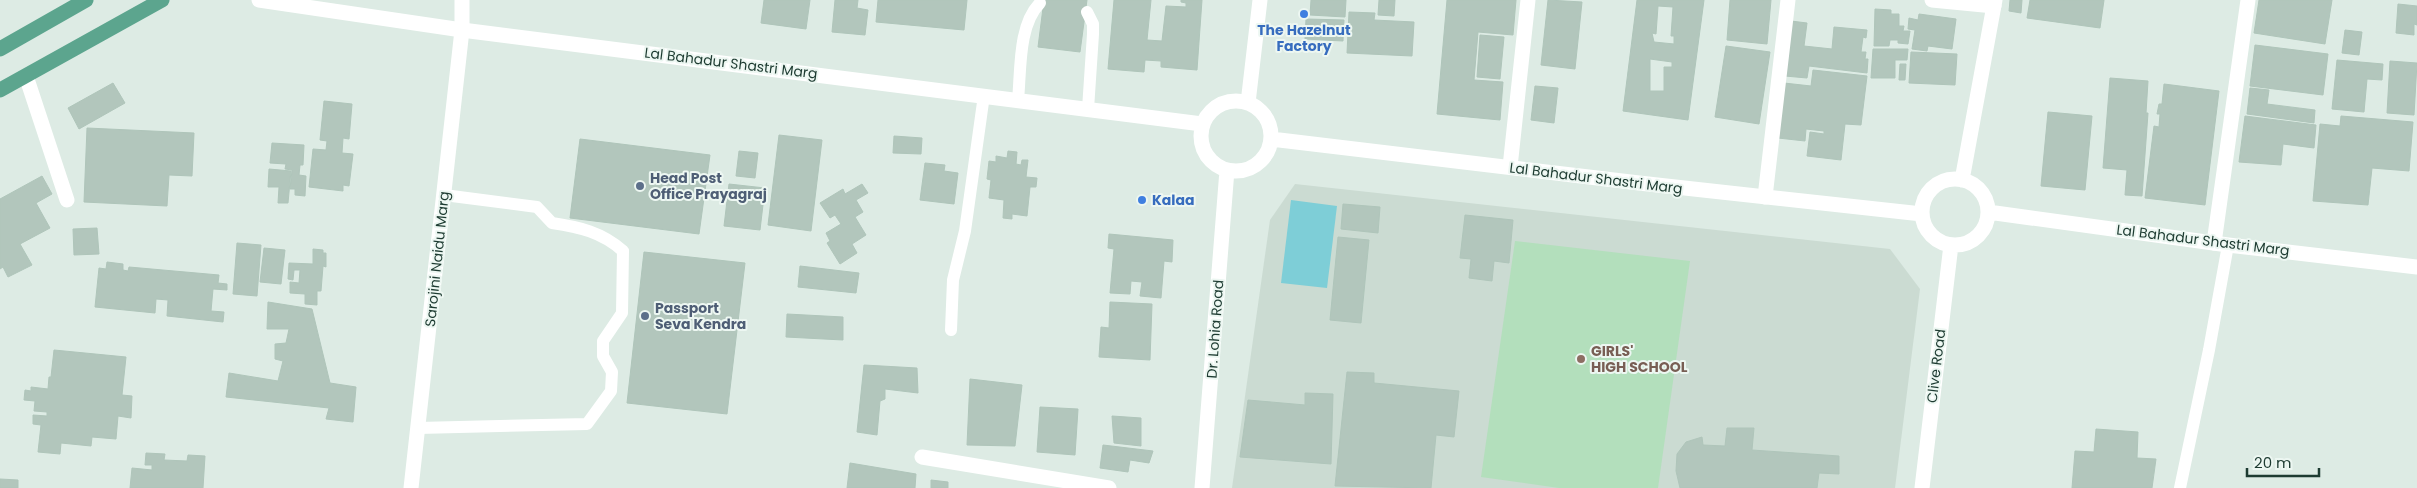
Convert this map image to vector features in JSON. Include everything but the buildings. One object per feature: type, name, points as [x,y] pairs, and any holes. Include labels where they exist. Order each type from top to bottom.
[{"type":"main road","points":[[0,50],[86,0]]},
{"type":"main road","points":[[0,90],[162,0]]},
{"type":"street","name":"Lal Bahadur Shastri Marg","points":[[259,0],[462,30],[1202,124]]},
{"type":"street","name":"Sarojini Naidu Marg","points":[[411,488],[462,30],[462,0]]},
{"type":"street","name":"Sarojini Naidu Marg","points":[[462,30],[471,0]]},
{"type":"street","points":[[1248,103],[1260,0]]},
{"type":"street","points":[[1510,167],[1528,0]]},
{"type":"street","points":[[1766,197],[1788,0]]},
{"type":"street","points":[[1932,0],[1995,3],[1962,180]]},
{"type":"street","points":[[2221,244],[2248,0]]},
{"type":"street","points":[[26,76],[67,200]]},
{"type":"street","points":[[1237,101],[1248,103],[1265,116],[1270,127],[1271,139],[1268,151],[1261,160],[1251,167],[1240,171],[1227,170],[1216,165],[1208,157],[1200,135],[1202,124],[1208,114],[1221,104],[1237,101]]},
{"type":"street","name":"Lal Bahadur Shastri Marg","points":[[1271,139],[1922,214]]},
{"type":"street","name":"Dr. Lohia Road","points":[[1202,488],[1227,170]]},
{"type":"street","points":[[1950,180],[1962,180],[1973,184],[1981,192],[1988,212],[1986,223],[1981,233],[1967,242],[1951,245],[1934,238],[1924,222],[1922,214],[1924,202],[1930,191],[1939,184],[1950,180]]},
{"type":"street","name":"Lal Bahadur Shastri Marg","points":[[1988,212],[2221,244],[2417,267]]},
{"type":"street","name":"Clive Road","points":[[1922,488],[1951,245]]},
{"type":"street","points":[[922,457],[1109,488]]},
{"type":"lane","points":[[1018,100],[1026,31],[1032,15],[1040,3]]},
{"type":"lane","points":[[1087,12],[1093,24],[1088,109]]},
{"type":"lane","points":[[951,330],[954,280],[966,230],[984,95]]},
{"type":"lane","points":[[418,428],[587,424],[611,392],[612,372],[603,356],[603,342],[622,313],[623,250],[608,238],[579,227],[552,223],[537,206],[444,195]]},
{"type":"lane","points":[[2180,488],[2209,350],[2221,244]]},
{"type":"shaded area","name":"GIRLS' HIGH SCHOOL","points":[[1295,184],[1890,249],[1920,289],[1895,488],[1232,488],[1270,220]]},
{"type":"green space","points":[[1515,241],[1690,261],[1658,488],[1559,488],[1481,477]]},
{"type":"water","points":[[1291,200],[1337,206],[1327,288],[1281,283]]},
{"type":"place","name":"The Hazelnut Factory","points":[[1304,14]]},
{"type":"place","name":"Head Post Office Prayagraj","points":[[640,186]]},
{"type":"place","name":"Kalaa","points":[[1142,200]]},
{"type":"place","name":"Passport Seva Kendra","points":[[645,316]]},
{"type":"place","name":"GIRLS' HIGH SCHOOL","points":[[1581,359]]}]
